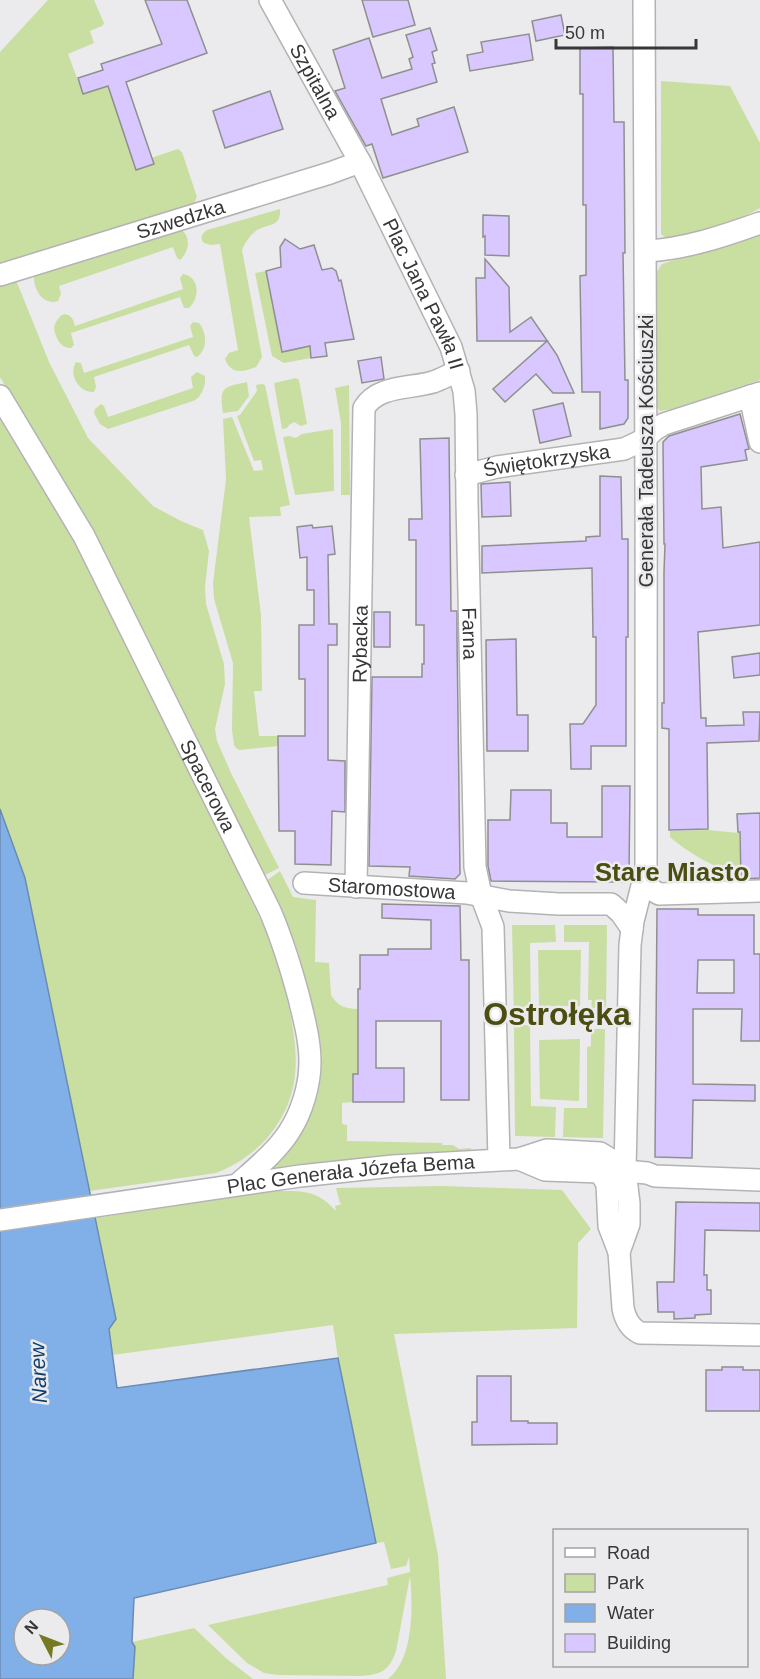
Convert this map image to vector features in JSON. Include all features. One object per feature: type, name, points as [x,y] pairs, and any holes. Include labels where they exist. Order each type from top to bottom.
[{"type":"street","name":"Szpitalna","points":[[270,0],[360,162]]},
{"type":"street","name":"Generała Tadeusza Kościuszki","points":[[632,929],[646,870],[647,251],[644,0]]},
{"type":"street","name":"Szwedzka","points":[[0,275],[360,162]]},
{"type":"street","name":"Plac Jana Pawła II","points":[[360,162],[450,347],[459,371],[433,382],[384,392],[369,401]]},
{"type":"street","points":[[647,251],[671,249],[760,223]]},
{"type":"street","name":"Farna","points":[[459,371],[466,414],[475,867],[482,895]]},
{"type":"street","points":[[755,395],[760,442]]},
{"type":"street","name":"Świętokrzyska","points":[[466,475],[497,467],[624,449],[645,439],[664,424],[755,395]]},
{"type":"street","name":"Spacerowa","points":[[0,396],[84,536],[270,911],[284,945],[309,1041],[310,1064],[303,1099],[290,1131],[280,1144],[238,1184]]},
{"type":"street","name":"Rybacka","points":[[356,887],[363,418],[364,408],[369,401]]},
{"type":"street","points":[[644,879],[648,887],[659,894],[760,891]]},
{"type":"street","name":"Staromostowa","points":[[304,883],[482,895]]},
{"type":"street","points":[[482,895],[509,901],[611,904],[621,913],[632,929],[627,1022],[625,1171],[630,1203],[629,1224],[619,1252]]},
{"type":"street","name":"Plac Generała Józefa Bema","points":[[482,895],[493,927],[509,1159]]},
{"type":"street","name":"Plac Generała Józefa Bema","points":[[0,1220],[238,1184],[358,1169],[509,1159],[547,1150],[600,1153],[625,1171]]},
{"type":"street","name":"Plac Generała Józefa Bema","points":[[509,1159],[545,1170],[625,1171]]},
{"type":"street","points":[[625,1171],[655,1176],[760,1180]]},
{"type":"street","points":[[600,1172],[607,1184],[609,1226],[619,1252],[622,1308],[624,1317],[630,1325],[640,1333],[760,1335]]},
{"type":"green space","points":[[48,0],[94,0],[104,23],[90,31],[94,43],[68,54],[83,94],[97,89],[92,74],[95,72],[101,88],[108,85],[136,170],[153,164],[151,158],[178,149],[182,152],[197,197],[192,207],[0,269],[0,52]]},
{"type":"green space","points":[[661,81],[730,86],[760,143],[760,208],[703,232],[666,238],[661,234]]},
{"type":"green space","points":[[280,209],[277,222],[254,232],[242,250],[262,357],[256,367],[242,371],[234,370],[225,359],[229,353],[238,350],[220,244],[204,243],[202,236],[207,230]]},
{"type":"green space","points":[[182,230],[187,237],[188,245],[180,260],[173,247],[59,286],[61,294],[58,301],[48,301],[37,291],[34,275]]},
{"type":"green space","points":[[760,232],[760,380],[660,411],[655,405],[655,275],[662,264]]},
{"type":"green space","points":[[266,271],[282,351],[310,346],[311,358],[284,363],[272,356],[255,273]]},
{"type":"green space","points":[[183,274],[193,279],[196,288],[195,299],[189,308],[184,308],[180,297],[71,333],[74,345],[71,348],[61,344],[57,338],[54,327],[63,315],[71,317],[75,326],[183,289],[180,278]]},
{"type":"green space","points":[[16,280],[49,362],[88,438],[153,506],[203,530],[209,551],[205,587],[206,604],[224,664],[225,684],[215,729],[217,741],[279,868],[263,876],[103,552],[75,500],[0,377],[0,281]]},
{"type":"green space","points":[[193,322],[199,323],[205,336],[205,345],[197,357],[194,356],[189,345],[94,377],[96,387],[94,392],[84,389],[76,382],[73,372],[76,362],[81,363],[84,373],[193,337],[190,326]]},
{"type":"green space","points":[[197,372],[205,376],[205,383],[201,394],[193,401],[108,429],[100,424],[94,413],[101,404],[108,417],[193,388],[191,377]]},
{"type":"green space","points":[[296,378],[299,380],[307,424],[301,426],[294,422],[282,429],[274,383]]},
{"type":"green space","points":[[247,382],[249,396],[238,411],[223,413],[224,390]]},
{"type":"green space","points":[[256,385],[265,385],[290,505],[280,507],[281,516],[249,517],[261,615],[262,691],[254,691],[259,736],[278,736],[278,746],[240,750],[234,745],[232,730],[233,663],[214,599],[213,583],[226,479],[223,419],[232,417],[254,471],[263,470],[261,460],[254,461],[237,416],[257,391]]},
{"type":"green space","points":[[349,385],[350,495],[341,495],[341,423],[335,388]]},
{"type":"green space","points":[[0,412],[74,541],[142,673],[271,941],[278,965],[295,1042],[296,1059],[292,1091],[279,1122],[268,1137],[244,1158],[216,1173],[90,1191],[25,878],[0,809]]},
{"type":"green space","points":[[333,429],[334,491],[295,495],[283,437],[296,438],[302,434]]},
{"type":"green space","points":[[708,830],[739,833],[741,873],[723,869],[703,860],[670,837],[670,831]]},
{"type":"green space","points":[[280,871],[293,897],[316,900],[315,962],[329,963],[331,995],[336,1002],[358,1009],[358,1074],[353,1074],[353,1102],[342,1103],[342,1124],[347,1125],[347,1141],[442,1143],[442,1145],[453,1145],[459,1149],[470,1148],[472,1150],[377,1156],[271,1169],[294,1143],[311,1114],[317,1098],[322,1064],[318,1026],[298,952],[288,925],[266,881]]},
{"type":"green space","points":[[512,925],[555,925],[556,942],[530,943],[531,1017],[514,1017]]},
{"type":"green space","points":[[564,925],[607,925],[606,1008],[591,1008],[592,1000],[588,1000],[589,942],[564,942]]},
{"type":"green space","points":[[538,950],[581,950],[580,1006],[539,1006]]},
{"type":"green space","points":[[514,1025],[530,1025],[531,1106],[556,1107],[555,1137],[515,1136]]},
{"type":"green space","points":[[591,1029],[605,1029],[603,1138],[563,1137],[564,1108],[587,1108],[587,1047],[591,1046]]},
{"type":"green space","points":[[580,1039],[579,1101],[540,1099],[539,1040]]},
{"type":"green space","points":[[441,1186],[562,1190],[591,1229],[578,1243],[577,1328],[394,1334],[438,1555],[446,1679],[388,1679],[397,1670],[407,1646],[411,1616],[410,1576],[396,1651],[391,1663],[384,1670],[362,1676],[264,1673],[247,1663],[208,1625],[388,1585],[387,1578],[410,1572],[409,1557],[406,1566],[391,1569],[384,1542],[376,1543],[333,1325],[112,1355],[95,1218],[274,1191],[293,1191],[315,1195],[336,1211],[335,1206],[342,1204],[336,1188]]},
{"type":"green space","points":[[194,1628],[227,1659],[253,1679],[133,1679],[135,1647],[132,1642]]},
{"type":"water","name":"Narew","points":[[0,809],[25,878],[116,1319],[109,1329],[117,1388],[338,1358],[376,1543],[134,1598],[133,1679],[0,1679]]},
{"type":"building","points":[[145,0],[187,0],[207,53],[126,82],[154,164],[136,170],[108,86],[83,94],[78,78],[103,70],[101,64],[162,44]]},
{"type":"building","points":[[362,0],[408,0],[415,25],[373,37]]},
{"type":"building","points":[[561,15],[565,35],[536,41],[532,21]]},
{"type":"building","points":[[430,28],[437,50],[432,52],[435,63],[432,64],[437,82],[381,99],[392,135],[419,126],[417,119],[454,107],[468,152],[383,178],[372,144],[366,146],[335,91],[345,88],[333,50],[369,38],[382,78],[412,69],[409,59],[413,57],[406,35]]},
{"type":"building","points":[[529,34],[533,60],[470,71],[467,55],[483,52],[481,42]]},
{"type":"building","points":[[613,47],[614,122],[624,122],[625,253],[623,253],[625,380],[628,380],[628,418],[624,424],[600,429],[600,392],[582,392],[580,276],[586,275],[586,205],[583,205],[583,94],[580,94],[580,48]]},
{"type":"building","points":[[270,91],[283,129],[225,148],[213,111]]},
{"type":"building","points":[[483,215],[509,216],[509,256],[485,255]]},
{"type":"building","points":[[285,239],[300,249],[314,245],[322,270],[332,268],[336,271],[339,281],[341,280],[354,339],[325,343],[327,356],[311,358],[310,346],[282,352],[266,271],[281,267],[280,247]]},
{"type":"building","points":[[485,259],[509,287],[510,332],[531,317],[557,355],[574,393],[553,393],[536,374],[505,402],[493,389],[547,341],[477,341],[476,278],[485,278]]},
{"type":"building","points":[[381,357],[384,379],[362,383],[358,361]]},
{"type":"building","points":[[563,403],[571,436],[540,443],[533,410]]},
{"type":"building","points":[[740,414],[749,449],[745,450],[747,460],[701,467],[702,509],[721,507],[723,548],[760,542],[760,625],[698,632],[701,718],[706,718],[706,726],[744,725],[743,712],[760,712],[759,741],[707,743],[708,829],[669,830],[669,729],[662,728],[665,544],[663,442],[669,436]]},
{"type":"building","points":[[449,438],[451,611],[457,611],[460,874],[455,879],[409,876],[410,867],[369,866],[372,677],[422,677],[424,625],[416,625],[416,540],[409,540],[409,519],[422,519],[420,439]]},
{"type":"building","points":[[600,476],[621,477],[622,539],[628,539],[626,746],[591,746],[591,769],[571,769],[570,724],[583,724],[596,705],[596,637],[593,637],[592,568],[482,573],[482,546],[586,541],[586,537],[600,536]]},
{"type":"building","points":[[510,482],[511,516],[482,517],[481,484]]},
{"type":"building","points":[[312,525],[313,528],[332,526],[335,554],[328,555],[329,624],[337,624],[337,645],[328,645],[328,760],[345,761],[345,812],[332,811],[331,865],[295,864],[295,831],[279,831],[278,736],[305,736],[305,679],[299,679],[299,625],[314,625],[314,590],[307,590],[307,557],[300,558],[297,527]]},
{"type":"building","points":[[374,612],[390,612],[390,647],[374,647]]},
{"type":"building","points":[[516,639],[517,715],[528,715],[528,751],[487,751],[486,640]]},
{"type":"building","points":[[760,653],[760,675],[734,678],[732,657]]},
{"type":"building","points":[[602,786],[630,786],[629,874],[622,882],[491,881],[488,866],[488,820],[510,820],[511,790],[551,790],[551,823],[567,823],[567,837],[602,837]]},
{"type":"building","points":[[760,813],[760,878],[741,879],[740,832],[738,832],[737,814]]},
{"type":"building","points":[[382,904],[460,906],[461,960],[469,960],[469,1100],[441,1100],[441,1021],[376,1021],[376,1068],[404,1068],[404,1102],[353,1102],[353,1074],[358,1074],[360,955],[388,955],[388,949],[431,949],[431,920],[382,918]]},
{"type":"building","points":[[657,909],[698,909],[698,915],[754,915],[754,954],[760,954],[760,1041],[741,1041],[742,1009],[693,1009],[693,1084],[755,1085],[755,1101],[693,1100],[692,1158],[655,1157]],"holes":[[[698,960],[734,960],[734,993],[697,993]]]},
{"type":"building","points":[[676,1202],[760,1203],[760,1231],[705,1230],[704,1275],[707,1275],[707,1290],[711,1290],[711,1314],[695,1315],[695,1318],[674,1319],[674,1312],[658,1312],[657,1282],[674,1282]]},
{"type":"building","points":[[722,1367],[760,1370],[760,1411],[706,1411],[706,1370],[722,1370]]},
{"type":"building","points":[[477,1376],[511,1376],[511,1421],[557,1423],[557,1444],[472,1445],[472,1422],[477,1422]]},
{"type":"district","name":"Stare Miasto","points":[[672,872]]},
{"type":"district","name":"Ostrołęka","points":[[557,1014]]}]
